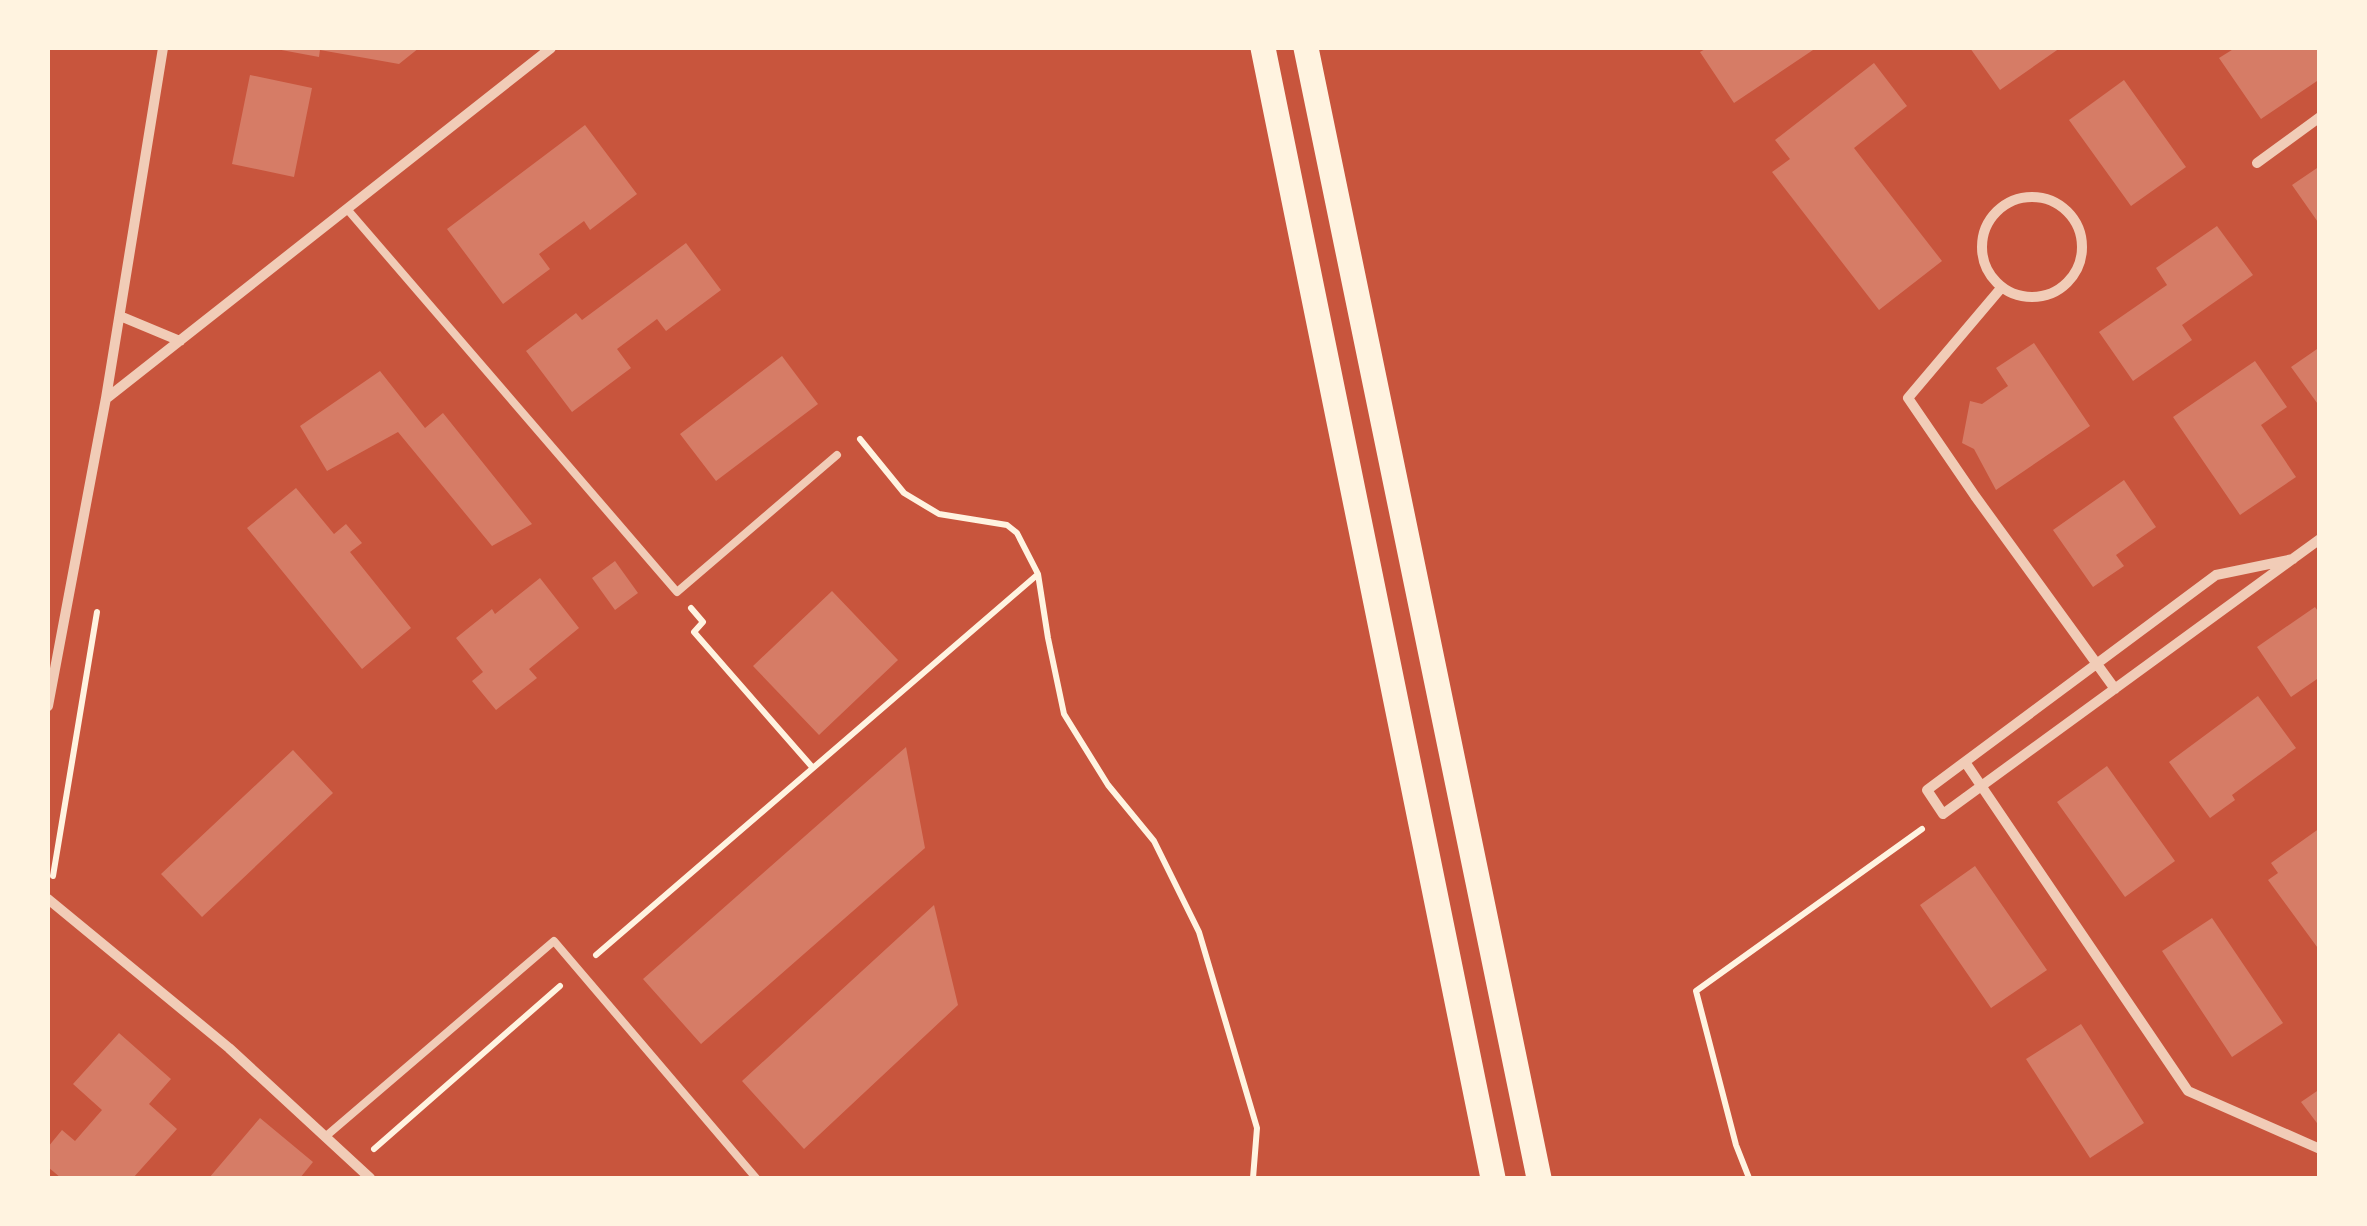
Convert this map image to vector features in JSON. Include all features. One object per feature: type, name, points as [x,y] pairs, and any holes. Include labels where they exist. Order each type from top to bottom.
[{"type":"main road","points":[[1263,48],[1493,1178]]},
{"type":"main road","points":[[1306,48],[1539,1178]]},
{"type":"street","points":[[48,706],[106,398],[163,48]]},
{"type":"street","points":[[106,398],[551,48]]},
{"type":"street","points":[[2256,162],[2320,117]]},
{"type":"street","points":[[2026,197],[2059,204],[2079,230],[2080,262],[2073,276],[2062,288],[2032,297],[2002,287],[1990,274],[1982,242],[1996,212],[2026,197]]},
{"type":"street","points":[[2002,287],[1908,398],[2116,689]]},
{"type":"street","points":[[120,316],[180,341]]},
{"type":"street","points":[[2293,559],[2216,575],[1927,790],[1943,814],[2116,689],[2293,559],[2320,539]]},
{"type":"street","points":[[1965,762],[2188,1091],[2320,1149]]},
{"type":"street","points":[[49,900],[229,1048],[370,1178]]},
{"type":"lane","points":[[347,209],[677,592],[837,455]]},
{"type":"lane","points":[[325,1137],[554,941],[756,1178]]},
{"type":"path","points":[[837,455],[858,437],[904,493],[939,514],[1007,524],[1017,533],[1038,574],[1064,714],[1108,785],[1154,841],[1199,932],[1257,1128],[1253,1178]]},
{"type":"path","points":[[356,1164],[1038,574]]},
{"type":"path","points":[[677,592],[703,622],[694,632],[813,768]]},
{"type":"path","points":[[49,900],[98,601]]},
{"type":"path","points":[[1749,1178],[1736,1145],[1696,991],[1943,814]]},
{"type":"building","points":[[277,48],[419,48],[399,64],[320,50],[319,57]]},
{"type":"building","points":[[1707,48],[1816,48],[1734,103],[1700,52]]},
{"type":"building","points":[[1970,48],[2060,48],[2000,90]]},
{"type":"building","points":[[2235,48],[2320,48],[2320,79],[2261,119],[2219,58]]},
{"type":"building","points":[[1874,63],[1907,106],[1854,148],[1942,261],[1879,310],[1772,172],[1790,159],[1775,140]]},
{"type":"building","points":[[250,75],[312,88],[294,177],[232,164]]},
{"type":"building","points":[[2124,80],[2186,167],[2131,206],[2069,120]]},
{"type":"building","points":[[585,125],[637,194],[590,230],[584,221],[539,254],[550,269],[503,304],[447,229]]},
{"type":"building","points":[[2320,166],[2320,225],[2292,185]]},
{"type":"building","points":[[2217,226],[2253,275],[2182,325],[2192,340],[2133,381],[2099,332],[2167,285],[2156,268]]},
{"type":"building","points":[[686,243],[721,290],[666,331],[657,319],[617,349],[631,368],[572,412],[526,351],[576,313],[582,320]]},
{"type":"building","points":[[2034,343],[2090,426],[1996,490],[1974,449],[1962,443],[1970,401],[1982,404],[2008,386],[1996,368]]},
{"type":"building","points":[[2320,347],[2320,407],[2291,367]]},
{"type":"building","points":[[782,356],[818,404],[716,481],[680,434]]},
{"type":"building","points":[[2255,361],[2287,407],[2261,425],[2296,477],[2240,515],[2173,417]]},
{"type":"building","points":[[380,371],[425,428],[443,413],[532,524],[492,546],[398,432],[327,471],[300,426]]},
{"type":"building","points":[[2124,480],[2156,527],[2116,555],[2124,566],[2093,587],[2053,530]]},
{"type":"building","points":[[296,488],[334,534],[346,524],[362,543],[350,552],[411,628],[362,669],[247,528]]},
{"type":"building","points":[[615,561],[638,593],[615,610],[592,578]]},
{"type":"building","points":[[540,578],[579,628],[529,669],[537,678],[496,710],[472,681],[483,672],[456,638],[492,609],[495,614]]},
{"type":"building","points":[[832,591],[898,660],[819,735],[753,666]]},
{"type":"building","points":[[2315,607],[2320,614],[2320,677],[2291,697],[2257,647]]},
{"type":"building","points":[[2258,696],[2296,748],[2232,795],[2235,800],[2210,818],[2169,762]]},
{"type":"building","points":[[906,747],[925,848],[701,1044],[643,979]]},
{"type":"building","points":[[293,750],[333,793],[202,917],[161,874]]},
{"type":"building","points":[[2107,766],[2175,861],[2125,897],[2057,802]]},
{"type":"building","points":[[2320,828],[2320,951],[2268,880],[2278,873],[2271,863]]},
{"type":"building","points":[[1975,866],[2047,970],[1991,1008],[1920,905]]},
{"type":"building","points":[[934,905],[958,1005],[804,1149],[742,1081]]},
{"type":"building","points":[[2212,918],[2283,1023],[2232,1057],[2162,951]]},
{"type":"building","points":[[2081,1024],[2144,1123],[2090,1158],[2026,1059]]},
{"type":"building","points":[[119,1033],[171,1079],[149,1104],[177,1129],[133,1178],[61,1178],[48,1167],[48,1147],[62,1130],[75,1141],[102,1110],[73,1084]]},
{"type":"building","points":[[2320,1089],[2320,1127],[2301,1102]]},
{"type":"building","points":[[260,1118],[313,1162],[300,1178],[209,1178]]}]
